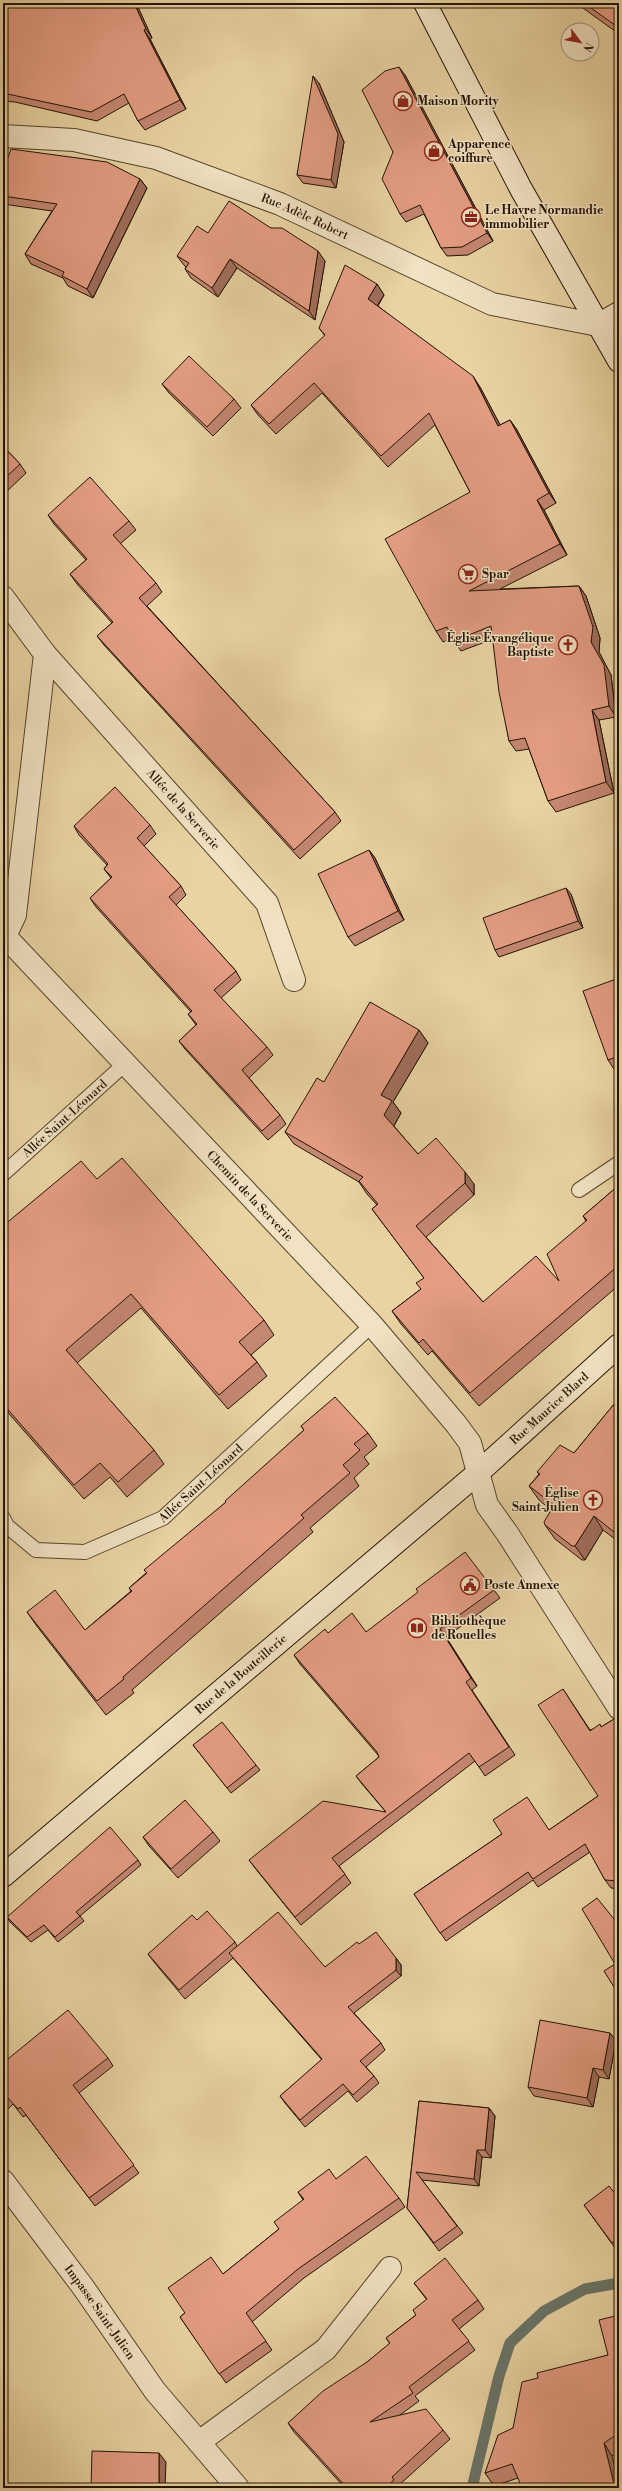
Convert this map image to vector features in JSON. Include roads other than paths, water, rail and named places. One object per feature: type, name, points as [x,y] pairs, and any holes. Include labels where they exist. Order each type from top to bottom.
[{"type":"street","points":[[425,3],[521,189],[619,362]]},
{"type":"street","name":"Rue Adèle Robert","points":[[3,136],[74,140],[156,158],[280,204],[492,304],[598,325]]},
{"type":"street","points":[[598,325],[619,313]]},
{"type":"street","name":"Allée de la Serverie","points":[[3,597],[45,654],[267,903],[294,980]]},
{"type":"street","points":[[4,935],[15,915],[45,654]]},
{"type":"street","name":"Chemin de la Serverie","points":[[4,935],[372,1325],[470,1443],[487,1505],[507,1533],[619,1708]]},
{"type":"street","name":"Rue Maurice Blard","points":[[479,1472],[619,1345]]},
{"type":"street","name":"Rue de la Bouteillerie","points":[[3,1876],[479,1472]]},
{"type":"street","name":"Impasse Saint-Julien","points":[[3,2181],[83,2288],[155,2392],[238,2488]]},
{"type":"street","points":[[199,2442],[326,2350],[390,2268]]},
{"type":"lane","name":"Allée Saint-Léonard","points":[[3,1174],[126,1063]]},
{"type":"lane","points":[[579,1190],[619,1163]]},
{"type":"lane","name":"Allée Saint-Léonard","points":[[3,1518],[8,1526],[36,1550],[86,1552],[163,1518],[372,1325]]},
{"type":"waterway","points":[[472,2488],[499,2376],[510,2343],[544,2311],[585,2289],[619,2283]]},
{"type":"place","name":"Maison Mority","points":[[403,101]]},
{"type":"place","name":"Apparence coiffure","points":[[434,151]]},
{"type":"place","name":"Le Havre Normandie immobilier","points":[[471,217]]},
{"type":"place","name":"Spar","points":[[468,574]]},
{"type":"place","name":"Église Évangélique Baptiste","points":[[568,645]]},
{"type":"place","name":"Église Saint-Julien","points":[[593,1500]]},
{"type":"place","name":"Poste Annexe","points":[[470,1585]]},
{"type":"place","name":"Bibliothèque de Rouelles","points":[[417,1628]]}]
